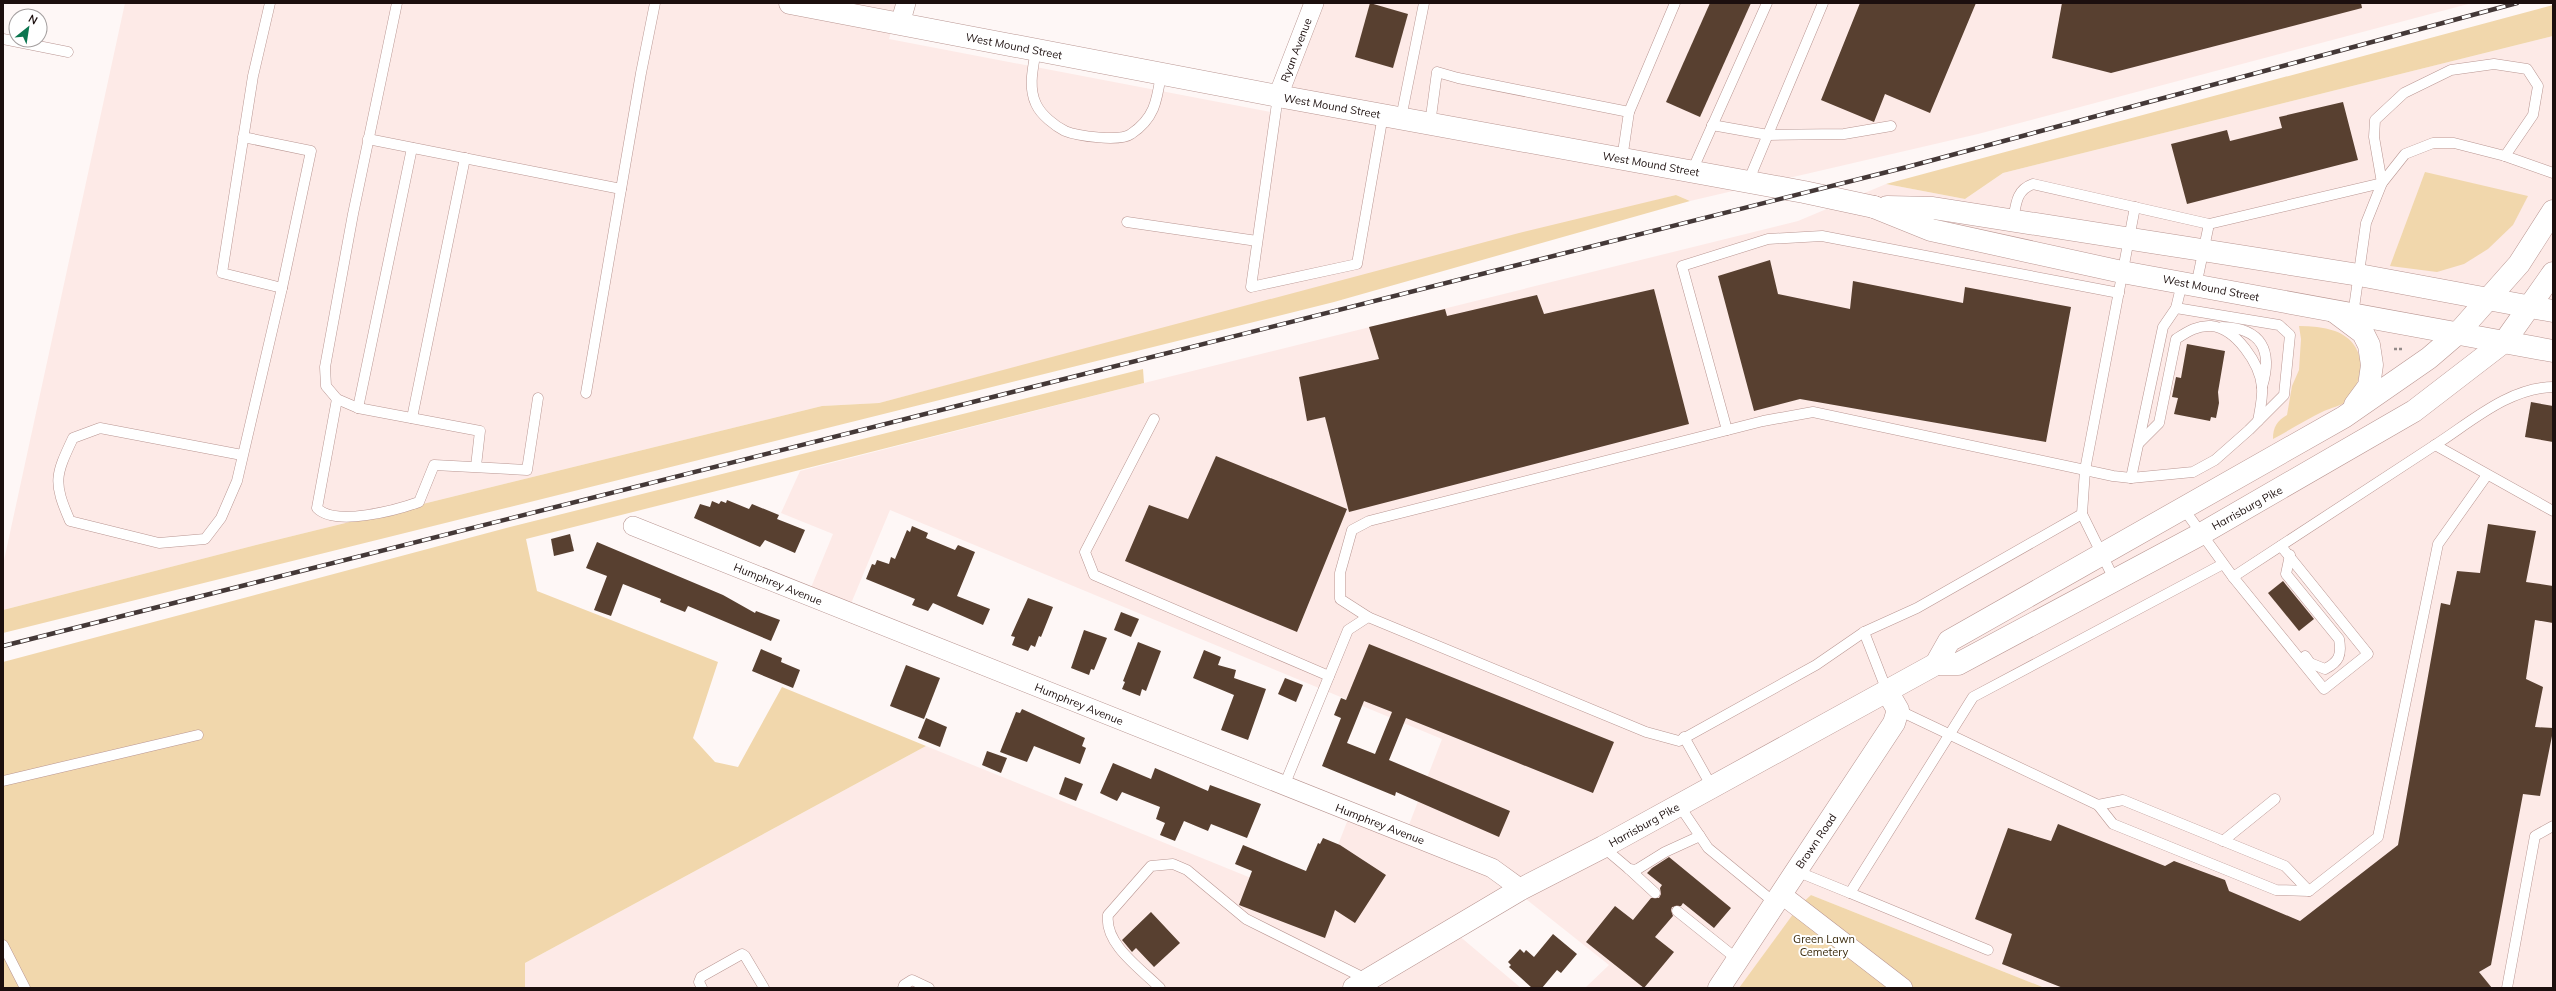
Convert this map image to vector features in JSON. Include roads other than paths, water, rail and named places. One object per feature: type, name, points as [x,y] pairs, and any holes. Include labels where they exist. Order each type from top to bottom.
[{"type":"main road","name":"West Mound Street","points":[[790,3],[1278,96],[1692,171],[1874,207],[1933,208],[2013,220],[2359,275],[2553,311]]},
{"type":"main road","name":"West Mound Street","points":[[1874,207],[1931,230],[2122,272],[2457,334],[2506,341],[2553,351]]},
{"type":"main road","points":[[1936,664],[1949,641],[2344,417],[2429,358],[2457,334],[2486,299],[2519,264],[2553,211]]},
{"type":"main road","name":"Harrisburg Pike","points":[[1361,984],[1521,889],[1603,847],[1936,664],[1958,664],[2114,579],[2201,534],[2414,411],[2506,341],[2531,307],[2553,273]]},
{"type":"main road","points":[[2344,313],[2363,333],[2369,345],[2372,365],[2370,386],[2365,394],[2344,417]]},
{"type":"main road","points":[[1887,692],[1898,710]]},
{"type":"main road","name":"Brown Road","points":[[1719,988],[1894,723],[1898,710]]},
{"type":"street","points":[[900,24],[906,3]]},
{"type":"street","name":"Ryan Avenue","points":[[1278,96],[1314,3]]},
{"type":"street","name":"Humphrey Avenue","points":[[633,526],[1492,868],[1521,889]]},
{"type":"street","points":[[1778,898],[1896,986]]},
{"type":"lane","points":[[270,3],[253,76],[222,273],[282,288]]},
{"type":"lane","points":[[397,3],[368,139],[325,367],[326,386],[337,399],[358,408],[480,430],[476,466]]},
{"type":"lane","points":[[586,393],[655,3]]},
{"type":"lane","points":[[1278,96],[1251,287],[1357,264],[1392,117],[1424,3]]},
{"type":"lane","points":[[1622,159],[1629,112],[1676,3]]},
{"type":"lane","points":[[1692,171],[1767,3]]},
{"type":"lane","points":[[1748,182],[1823,3]]},
{"type":"lane","points":[[3,39],[68,52]]},
{"type":"lane","points":[[1036,50],[1031,83],[1036,105],[1051,122],[1066,131],[1116,139],[1130,135],[1144,122],[1156,104],[1161,74]]},
{"type":"lane","points":[[2382,183],[2374,137],[2375,120],[2404,93],[2450,70],[2494,64],[2527,69],[2538,86],[2533,115],[2505,156]]},
{"type":"lane","points":[[1430,124],[1437,72],[1458,78],[1629,112]]},
{"type":"lane","points":[[1712,125],[1768,135],[1844,134],[1890,126]]},
{"type":"lane","points":[[242,455],[100,428],[73,438],[58,469],[59,495],[70,521],[159,543],[205,539],[222,518],[237,481],[282,288],[311,151],[243,137]]},
{"type":"lane","points":[[368,139],[621,189]]},
{"type":"lane","points":[[2344,313],[2359,275],[2366,223],[2382,183],[2405,154],[2433,143],[2454,143],[2505,156],[2553,173]]},
{"type":"lane","points":[[358,408],[412,148]]},
{"type":"lane","points":[[412,418],[465,158]]},
{"type":"lane","points":[[2013,220],[2018,196],[2023,187],[2033,184],[2208,224],[2382,183]]},
{"type":"lane","points":[[2114,579],[2100,556],[2082,514],[2085,470],[2135,207]]},
{"type":"lane","points":[[1127,222],[1258,241]]},
{"type":"lane","points":[[2132,478],[2163,327],[2176,308],[2189,284],[2202,250],[2208,224]]},
{"type":"lane","points":[[1728,430],[1682,266],[1768,239],[1822,236],[2119,293]]},
{"type":"lane","points":[[2082,514],[1917,608],[1864,632],[1816,665],[1684,738],[1673,741],[1646,732],[1368,617],[1340,599],[1340,573],[1352,530],[1369,521],[1728,430],[1813,412],[1872,426],[2085,470],[2132,478],[2193,472],[2215,460],[2284,395],[2290,335],[2279,325],[2176,308]]},
{"type":"lane","points":[[2139,443],[2159,423],[2176,339],[2191,329],[2211,326],[2242,330],[2257,339],[2267,354],[2267,370],[2262,387],[2258,421]]},
{"type":"lane","points":[[2211,326],[2228,332],[2244,348],[2256,368],[2262,387]]},
{"type":"lane","points":[[2233,577],[2513,395],[2538,388],[2553,387]]},
{"type":"lane","points":[[337,399],[317,508],[322,514],[337,518],[396,510],[419,502],[434,465],[476,466],[527,470],[538,398]]},
{"type":"lane","points":[[1154,418],[1084,552],[1094,575],[1329,676]]},
{"type":"lane","points":[[2435,445],[2553,511]]},
{"type":"lane","points":[[1898,710],[2098,805],[2113,824],[2276,890],[2309,891],[2378,837],[2438,544],[2487,475]]},
{"type":"lane","points":[[2183,508],[2222,564],[2324,689],[2368,654],[2282,546]]},
{"type":"lane","points":[[2243,589],[2259,598],[2310,663],[2324,670],[2336,664],[2341,652],[2339,639],[2286,574],[2290,556]]},
{"type":"lane","points":[[1850,893],[1973,697],[2222,564]]},
{"type":"lane","points":[[1284,786],[1348,630],[1368,617]]},
{"type":"lane","points":[[1864,632],[1887,692]]},
{"type":"lane","points":[[3,781],[198,735]]},
{"type":"lane","points":[[1684,738],[1712,787]]},
{"type":"lane","points":[[2223,841],[2275,799]]},
{"type":"lane","points":[[2098,805],[2123,800],[2285,866],[2309,891]]},
{"type":"lane","points":[[1680,805],[1708,848],[1778,898]]},
{"type":"lane","points":[[2508,988],[2535,836],[2553,826]]},
{"type":"lane","points":[[1629,869],[1636,870],[1665,852],[1700,836]]},
{"type":"lane","points":[[1603,847],[1655,893]]},
{"type":"lane","points":[[1160,988],[1118,947],[1107,925],[1108,915],[1151,866],[1173,864],[1187,870],[1246,919],[1361,984]]},
{"type":"lane","points":[[1796,871],[1988,950]]},
{"type":"lane","points":[[1677,911],[1738,959]]},
{"type":"lane","points":[[3,945],[25,988]]},
{"type":"lane","points":[[702,988],[699,982],[701,976],[742,954],[745,956],[764,988]]},
{"type":"lane","points":[[903,988],[904,984],[912,980],[929,988]]},
{"type":"railway","points":[[3,646],[1907,167],[2517,3]]},
{"type":"park label","name":"Green Lawn Cemetery","points":[[1824,945]]}]
